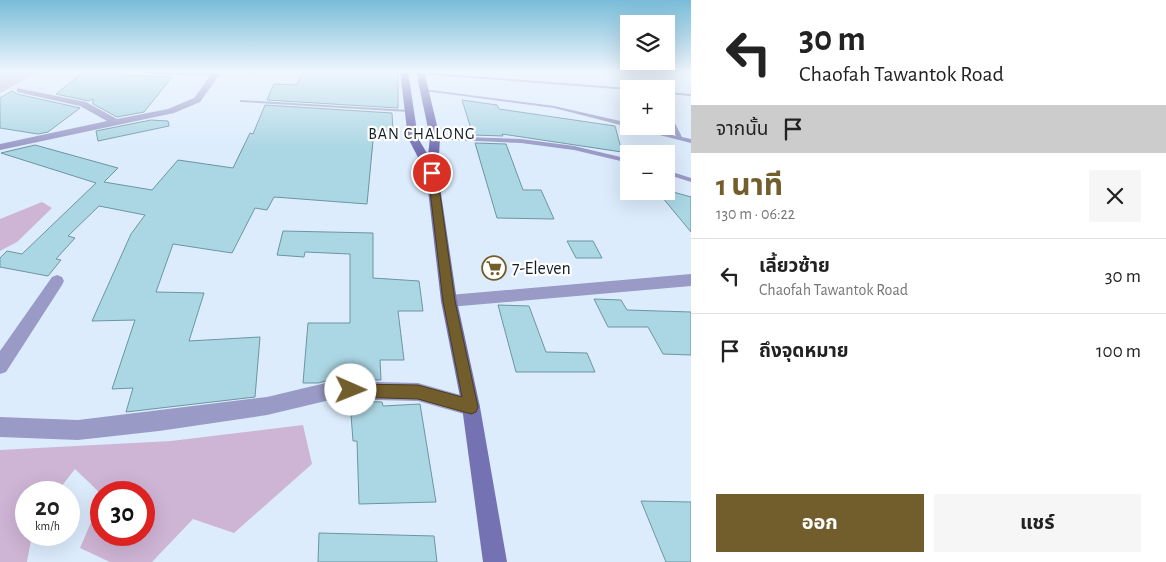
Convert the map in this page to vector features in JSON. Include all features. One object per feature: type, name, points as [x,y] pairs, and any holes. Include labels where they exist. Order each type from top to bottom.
[{"type":"main road","points":[[407,97],[413,138],[432,173]]},
{"type":"main road","points":[[427,97],[435,138],[432,173],[449,301],[471,407],[495,562]]},
{"type":"street","points":[[53,97],[83,104],[115,122]]},
{"type":"street","points":[[0,147],[171,111],[196,100],[198,97]]},
{"type":"street","points":[[449,301],[691,280]]},
{"type":"street","points":[[0,366],[57,281]]},
{"type":"street","points":[[0,427],[78,430],[267,406],[334,390],[418,392],[471,407]]},
{"type":"lane","points":[[480,97],[554,107],[620,124]]},
{"type":"lane","points":[[242,101],[409,111]]},
{"type":"lane","points":[[675,128],[680,138]]},
{"type":"lane","points":[[668,135],[691,141]]},
{"type":"lane","points":[[435,138],[521,141],[582,150],[620,159]]},
{"type":"lane","points":[[675,175],[691,180]]},
{"type":"shaded area","points":[[42,202],[52,208],[17,242],[0,251],[0,219]]},
{"type":"shaded area","points":[[303,425],[312,464],[234,533],[193,519],[152,562],[110,562],[80,548],[90,525],[90,546],[155,546],[155,481],[90,481],[90,483],[75,469],[66,481],[15,481],[15,546],[30,546],[27,562],[0,562],[0,450],[171,441]]},
{"type":"building","points":[[32,97],[80,108],[48,132],[38,134],[0,128],[0,98]]},
{"type":"building","points":[[71,97],[156,97],[144,112],[117,117],[93,104],[93,99],[89,101]]},
{"type":"building","points":[[268,97],[398,97],[398,108],[267,100]]},
{"type":"building","points":[[462,100],[497,105],[499,109],[615,126],[620,152],[502,134],[503,136],[473,135]]},
{"type":"building","points":[[265,105],[392,113],[393,131],[374,130],[367,204],[274,197],[267,210],[255,208],[232,253],[173,244],[156,292],[204,293],[189,341],[260,337],[255,397],[126,412],[133,388],[112,389],[135,320],[92,321],[131,234],[145,215],[99,206],[68,236],[75,238],[56,259],[61,260],[48,276],[0,267],[0,258],[7,251],[22,254],[96,183],[1,153],[35,145],[118,168],[104,182],[152,190],[178,160],[233,168],[250,133],[253,134]]},
{"type":"building","points":[[151,120],[168,121],[169,126],[98,141],[96,131]]},
{"type":"building","points":[[475,143],[506,144],[523,190],[541,190],[554,219],[497,218]]},
{"type":"building","points":[[675,193],[691,197],[691,232],[664,200],[675,200]]},
{"type":"building","points":[[283,231],[373,233],[373,278],[419,281],[423,311],[398,311],[404,360],[380,360],[381,380],[334,379],[318,383],[303,383],[308,323],[350,323],[350,254],[305,252],[304,257],[277,255]]},
{"type":"building","points":[[567,241],[593,241],[602,258],[576,258]]},
{"type":"building","points":[[594,299],[621,300],[627,310],[691,312],[691,355],[663,354],[648,327],[608,327]]},
{"type":"building","points":[[498,305],[529,306],[546,352],[587,353],[595,372],[516,372]]},
{"type":"building","points":[[350,401],[382,402],[383,406],[420,404],[436,502],[359,504],[357,441],[353,441]]},
{"type":"building","points":[[641,501],[691,502],[691,562],[666,562]]},
{"type":"building","points":[[319,533],[434,536],[437,562],[318,562]]},
{"type":"place","name":"7-Eleven","points":[[494,268]]},
{"type":"district","name":"BAN CHALONG","points":[[422,133]]},
{"type":"route","points":[[351,390],[418,392],[471,407],[449,301],[432,173]]}]
